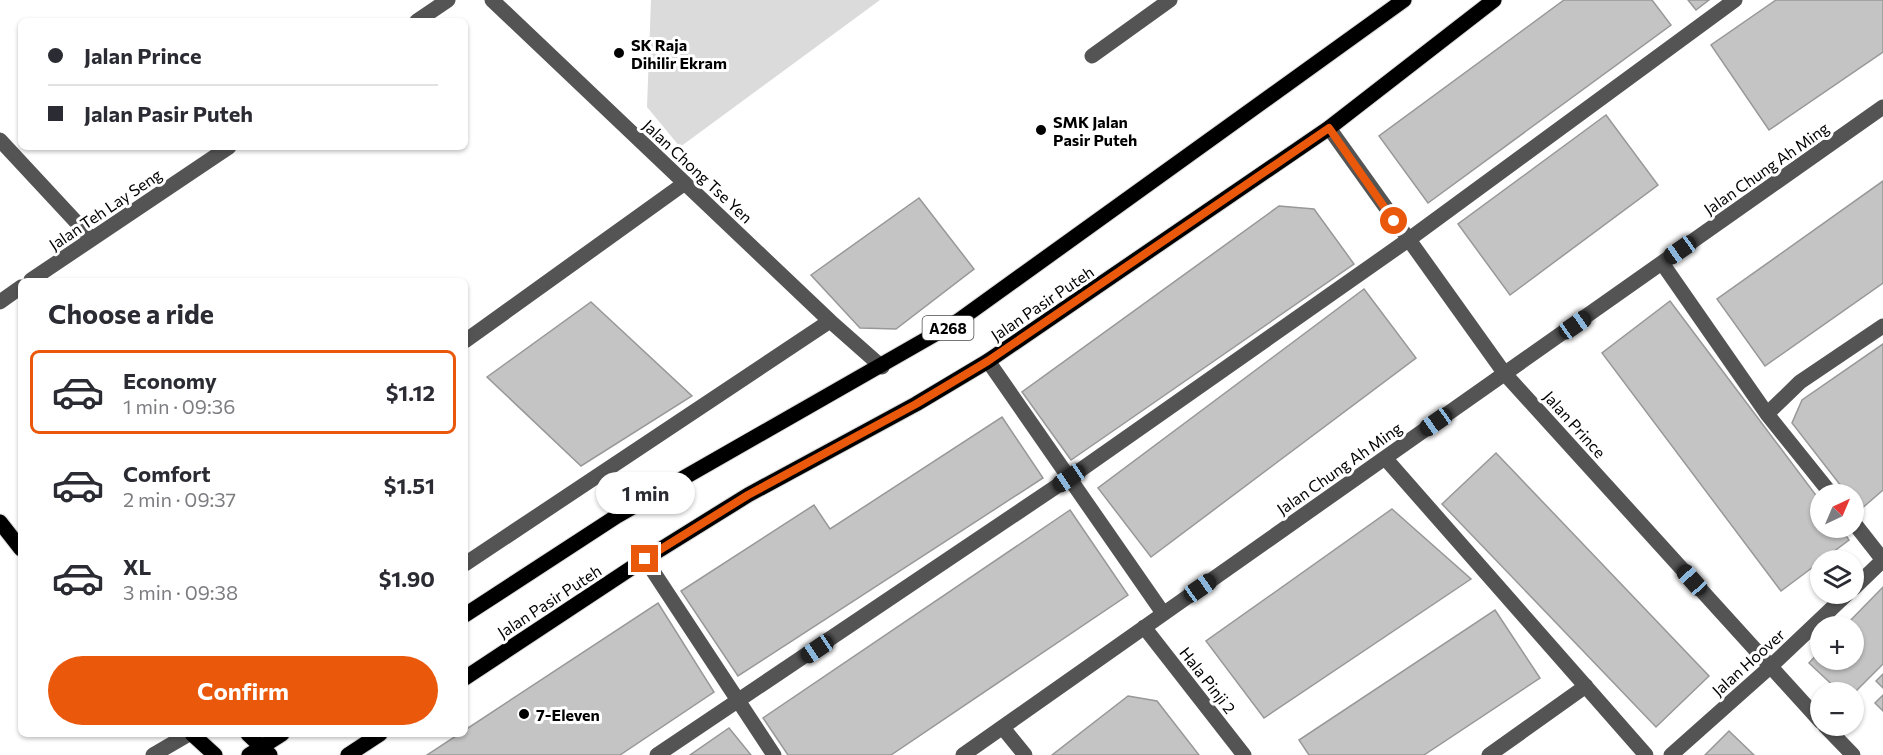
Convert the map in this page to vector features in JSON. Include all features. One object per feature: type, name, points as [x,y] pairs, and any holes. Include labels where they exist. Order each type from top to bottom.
[{"type":"main road","name":"Jalan Pasir Puteh","points":[[468,613],[617,516],[882,367],[958,321],[1404,0]]},
{"type":"main road","name":"Jalan Pasir Puteh","points":[[468,676],[645,559],[748,495],[916,404],[988,361],[1329,128],[1494,0]]},
{"type":"main road","points":[[0,521],[18,534]]},
{"type":"main road","points":[[0,521],[18,545]]},
{"type":"main road","points":[[194,737],[215,755]]},
{"type":"main road","points":[[250,737],[260,752],[278,737]]},
{"type":"main road","points":[[348,755],[375,737]]},
{"type":"street","points":[[421,18],[448,0]]},
{"type":"street","name":"Jalan Chong Tse Yen","points":[[492,0],[830,321],[882,367]]},
{"type":"street","points":[[1092,56],[1170,0]]},
{"type":"street","points":[[657,755],[1069,478],[1408,240],[1735,0]]},
{"type":"street","name":"Jalan Chung Ah Ming","points":[[963,755],[1883,107]]},
{"type":"street","name":"Jalan Prince","points":[[1329,128],[1505,374],[1810,710]]},
{"type":"street","points":[[0,140],[92,239]]},
{"type":"street","name":"Jalan Teh Lay Seng","points":[[34,278],[225,150]]},
{"type":"street","points":[[468,339],[685,183]]},
{"type":"street","points":[[1662,263],[1767,414],[1823,484]]},
{"type":"street","points":[[0,302],[18,289]]},
{"type":"street","points":[[468,561],[830,321]]},
{"type":"street","points":[[1767,414],[1800,382],[1883,326]]},
{"type":"street","points":[[988,361],[1163,613]]},
{"type":"street","points":[[1385,458],[1646,755]]},
{"type":"street","points":[[1864,536],[1883,560],[1864,578]]},
{"type":"street","points":[[645,559],[774,755]]},
{"type":"street","name":"Jalan Hoover","points":[[1671,755],[1836,604]]},
{"type":"street","name":"Hala Pinji 2","points":[[1144,627],[1244,755]]},
{"type":"street","points":[[1489,755],[1586,686]]},
{"type":"street","points":[[1003,728],[1025,755]]},
{"type":"street","points":[[1835,736],[1853,755]]},
{"type":"street","points":[[153,755],[186,737]]},
{"type":"shaded area","points":[[651,0],[880,0],[680,147],[647,107]]},
{"type":"building","points":[[1564,0],[1652,0],[1671,25],[1428,203],[1379,136]]},
{"type":"building","points":[[1688,0],[1709,0],[1696,10]]},
{"type":"building","points":[[1776,0],[1883,0],[1883,52],[1769,130],[1711,45]]},
{"type":"building","points":[[1606,115],[1658,185],[1510,295],[1458,224]]},
{"type":"building","points":[[1883,181],[1883,283],[1765,366],[1717,299]]},
{"type":"building","points":[[919,198],[974,269],[896,329],[860,328],[811,275]]},
{"type":"building","points":[[1279,206],[1314,209],[1354,264],[1071,460],[1022,392]]},
{"type":"building","points":[[1364,289],[1416,358],[1151,557],[1098,488]]},
{"type":"building","points":[[1670,301],[1810,487],[1810,538],[1848,538],[1849,540],[1836,550],[1810,550],[1810,569],[1781,591],[1602,353]]},
{"type":"building","points":[[591,302],[692,396],[581,466],[487,377]]},
{"type":"building","points":[[1883,344],[1883,490],[1864,507],[1864,484],[1839,484],[1792,423],[1802,400]]},
{"type":"building","points":[[1002,417],[1043,478],[738,676],[681,591],[814,505],[830,529]]},
{"type":"building","points":[[1496,453],[1709,676],[1656,727],[1442,504]]},
{"type":"building","points":[[1392,509],[1471,579],[1264,718],[1206,641]]},
{"type":"building","points":[[1070,510],[1128,595],[891,755],[788,755],[763,718]]},
{"type":"building","points":[[1883,587],[1883,664],[1864,683],[1829,682],[1816,670],[1864,670],[1864,616],[1855,616]]},
{"type":"building","points":[[658,603],[714,692],[620,755],[427,755],[454,737],[468,737],[468,728]]},
{"type":"building","points":[[1495,610],[1540,678],[1424,755],[1309,755],[1299,740]]},
{"type":"building","points":[[1883,674],[1883,688],[1876,681]]},
{"type":"building","points":[[1883,695],[1883,711],[1875,703]]},
{"type":"building","points":[[1128,696],[1157,701],[1199,755],[1052,755]]},
{"type":"building","points":[[729,728],[751,755],[690,755]]},
{"type":"building","points":[[1729,731],[1754,755],[1705,755]]},
{"type":"place","name":"SK Raja Dihilir Ekram","points":[[619,53]]},
{"type":"place","name":"SMK Jalan Pasir Puteh","points":[[1041,130]]},
{"type":"place","name":"7-Eleven","points":[[524,714]]},
{"type":"route","points":[[645,559],[748,495],[916,404],[988,361],[1329,128],[1394,221]]}]
